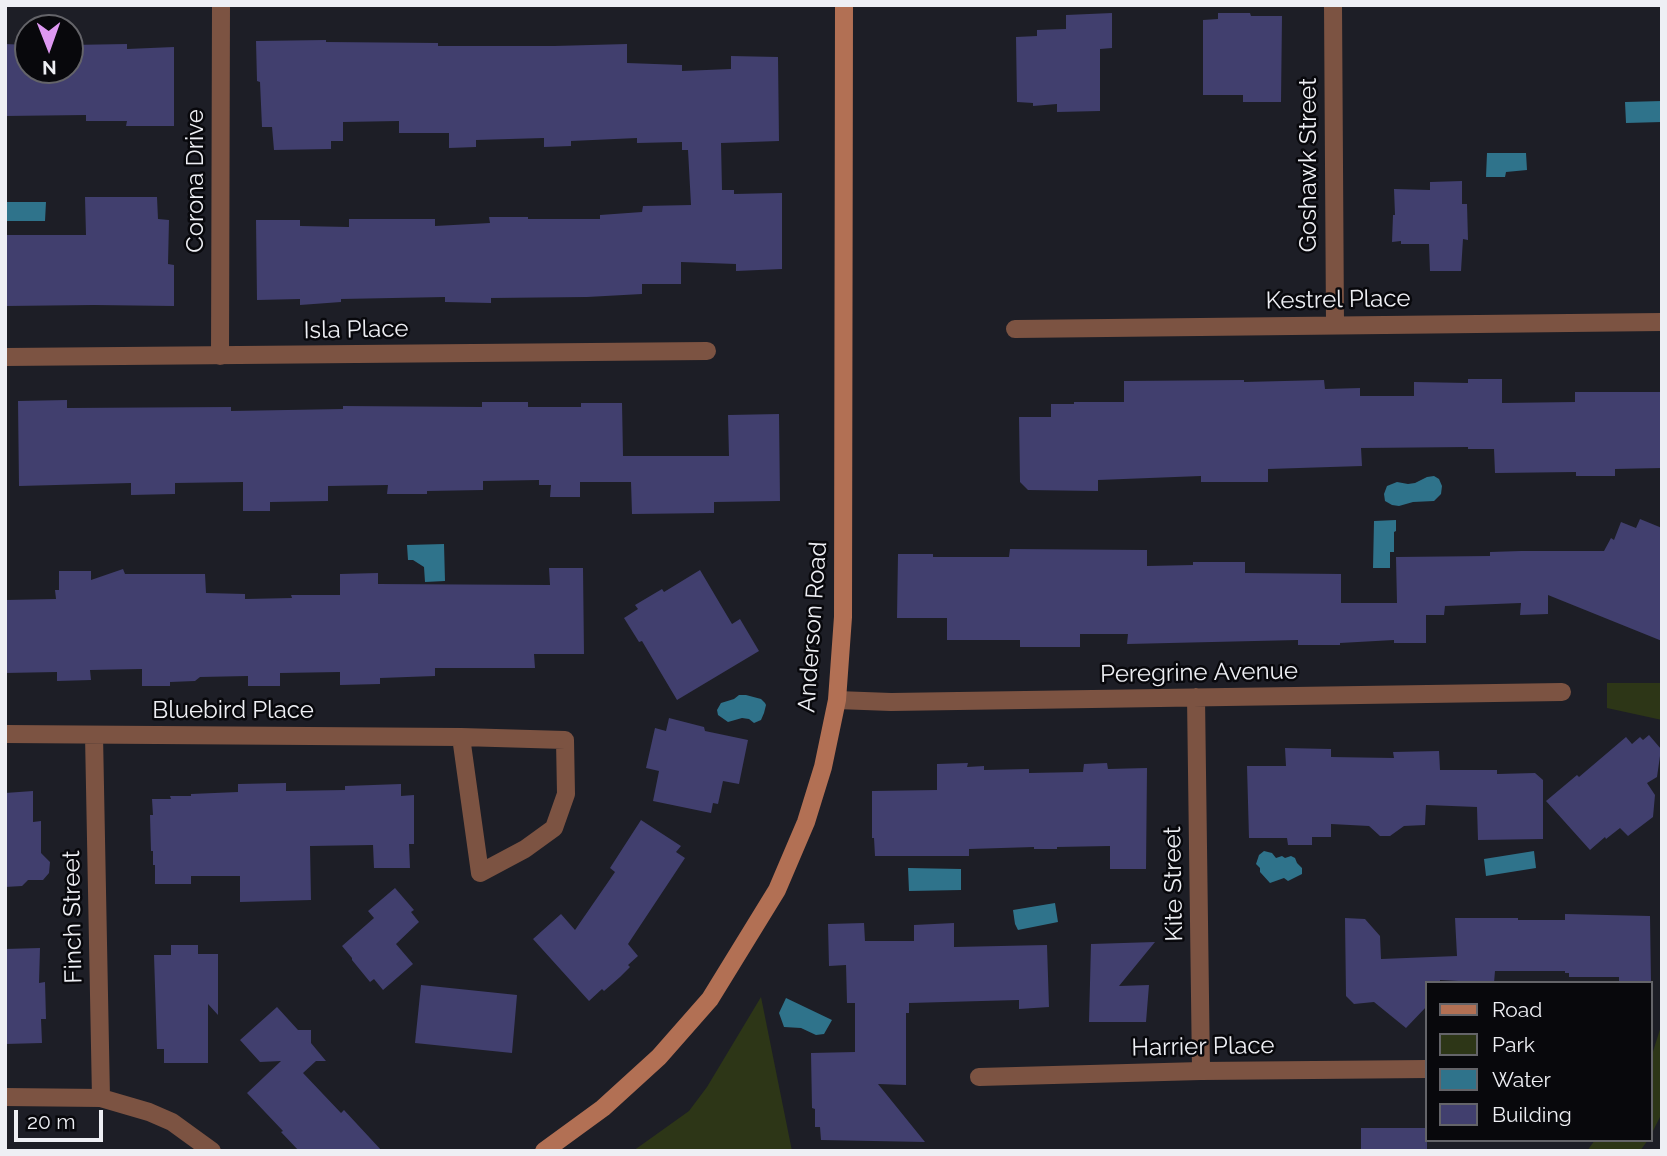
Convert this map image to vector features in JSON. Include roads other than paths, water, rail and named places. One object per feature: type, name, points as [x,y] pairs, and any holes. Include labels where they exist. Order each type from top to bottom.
[{"type":"street","name":"Corona Drive","points":[[220,356],[221,5]]},
{"type":"street","name":"Anderson Road","points":[[544,1151],[603,1108],[659,1057],[709,999],[777,890],[809,811],[823,767],[837,700],[844,617],[844,5]]},
{"type":"street","name":"Goshawk Street","points":[[1333,5],[1335,325]]},
{"type":"street","name":"Kestrel Place","points":[[1014,329],[1662,322]]},
{"type":"street","name":"Isla Place","points":[[5,357],[708,351]]},
{"type":"street","name":"Peregrine Avenue","points":[[837,700],[891,702],[1562,692]]},
{"type":"street","name":"Kite Street","points":[[1196,697],[1201,1071]]},
{"type":"street","name":"Bluebird Place","points":[[5,734],[461,737],[565,740],[566,794],[554,828],[525,849],[480,873],[461,737]]},
{"type":"street","name":"Finch Street","points":[[94,735],[101,1098]]},
{"type":"street","name":"Harrier Place","points":[[979,1077],[1426,1069]]},
{"type":"street","points":[[5,1097],[101,1098],[149,1112],[172,1122],[212,1151]]},
{"type":"water","points":[[1662,101],[1662,122],[1626,123],[1625,102]]},
{"type":"water","points":[[1487,153],[1526,153],[1527,170],[1506,172],[1505,177],[1486,177]]},
{"type":"water","points":[[5,202],[46,202],[45,221],[5,221]]},
{"type":"water","points":[[1434,476],[1442,486],[1441,494],[1434,501],[1399,506],[1385,501],[1387,486],[1397,482],[1415,483]]},
{"type":"water","points":[[1396,520],[1390,568],[1373,568],[1374,521]]},
{"type":"water","points":[[444,544],[445,581],[425,582],[424,567],[408,560],[407,545]]},
{"type":"water","points":[[739,695],[761,699],[765,703],[761,720],[754,723],[742,718],[728,722],[718,715],[717,710],[721,703]]},
{"type":"water","points":[[1264,851],[1272,853],[1276,858],[1295,858],[1302,868],[1302,874],[1288,881],[1284,878],[1270,883],[1256,864],[1259,855]]},
{"type":"water","points":[[1534,851],[1536,868],[1486,876],[1484,859]]},
{"type":"water","points":[[908,868],[961,869],[961,890],[909,891]]},
{"type":"water","points":[[1055,903],[1058,922],[1018,930],[1013,910]]},
{"type":"water","points":[[786,998],[832,1020],[824,1034],[816,1035],[801,1028],[784,1027],[779,1013]]}]
